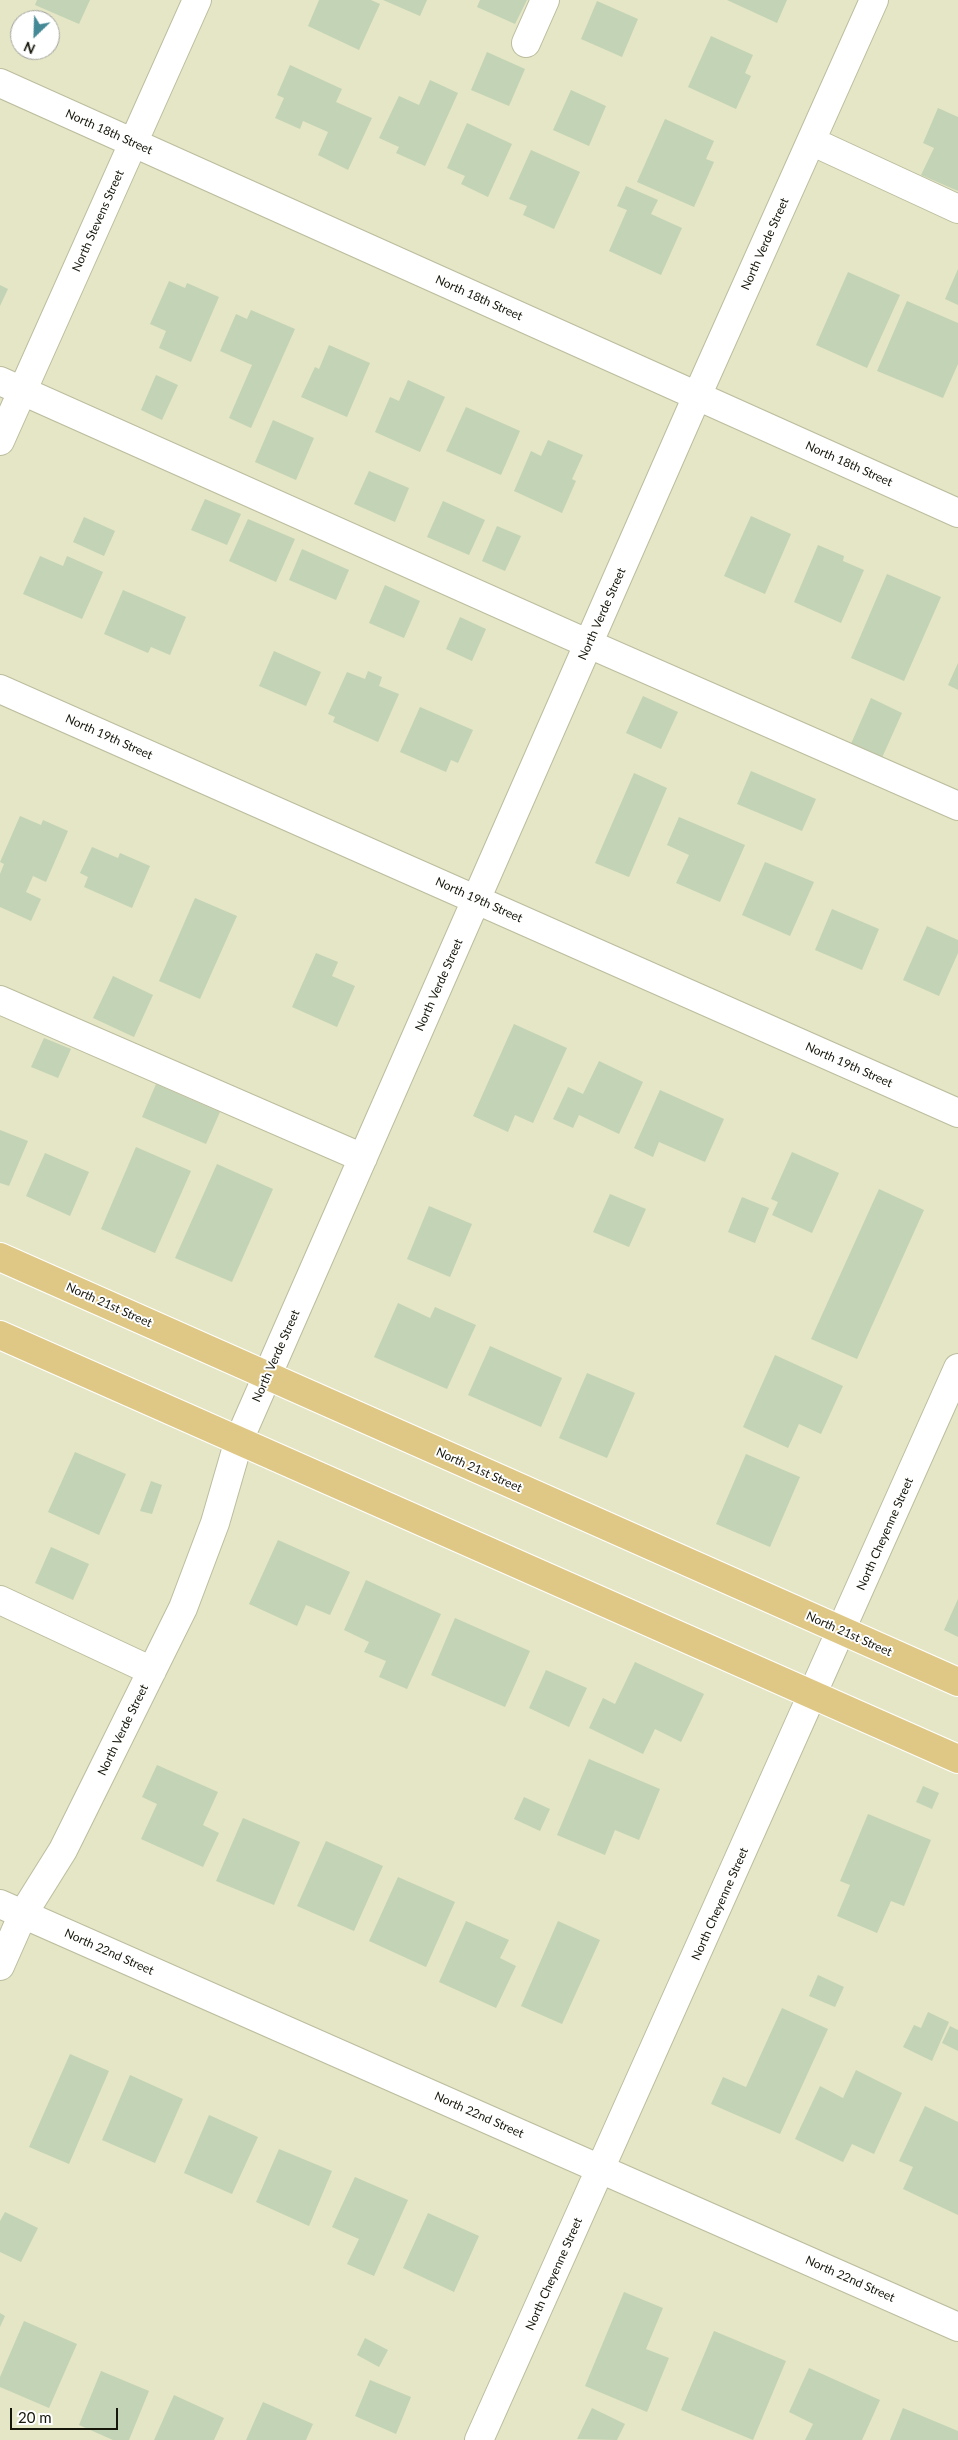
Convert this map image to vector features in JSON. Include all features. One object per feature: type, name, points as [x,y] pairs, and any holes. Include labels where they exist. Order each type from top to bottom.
[{"type":"main road","name":"North 21st Street","points":[[0,1257],[958,1682]]},
{"type":"main road","points":[[0,1335],[958,1759]]},
{"type":"street","name":"North Stevens Street","points":[[0,442],[11,386],[133,143],[197,0]]},
{"type":"street","points":[[526,44],[545,0]]},
{"type":"street","name":"North Verde Street","points":[[0,1966],[12,1909],[63,1850],[183,1608],[215,1523],[239,1440],[697,396],[874,0]]},
{"type":"street","name":"North 18th Street","points":[[0,83],[958,513]]},
{"type":"street","points":[[811,141],[958,209]]},
{"type":"street","points":[[11,386],[589,644],[958,806]]},
{"type":"street","name":"North 19th Street","points":[[0,688],[958,1114]]},
{"type":"street","points":[[0,1000],[363,1158]]},
{"type":"street","name":"North Cheyenne Street","points":[[480,2440],[842,1631],[948,1418],[958,1368]]},
{"type":"street","points":[[0,1600],[152,1671]]},
{"type":"street","name":"North 22nd Street","points":[[12,1909],[602,2168],[958,2327]]},
{"type":"building","points":[[37,0],[90,0],[79,24],[60,16],[60,10],[47,10],[35,5]]},
{"type":"building","points":[[319,0],[371,0],[380,4],[359,50],[308,26]]},
{"type":"building","points":[[383,0],[427,0],[420,16]]},
{"type":"building","points":[[480,0],[527,0],[515,24],[477,7]]},
{"type":"building","points":[[727,0],[787,0],[777,23]]},
{"type":"building","points":[[597,1],[638,19],[622,57],[581,39]]},
{"type":"building","points":[[711,36],[753,55],[745,73],[751,76],[736,109],[688,87]]},
{"type":"building","points":[[487,52],[525,69],[509,106],[471,90]]},
{"type":"building","points":[[290,65],[342,89],[336,102],[372,118],[348,170],[318,155],[328,132],[303,121],[300,129],[275,118],[284,98],[277,95]]},
{"type":"building","points":[[430,80],[458,93],[425,166],[396,153],[399,147],[379,138],[399,96],[419,105]]},
{"type":"building","points":[[571,90],[606,106],[589,146],[553,130]]},
{"type":"building","points":[[938,108],[958,117],[958,191],[921,175],[934,148],[923,143]]},
{"type":"building","points":[[665,119],[714,141],[706,159],[714,162],[694,207],[637,182]]},
{"type":"building","points":[[467,123],[512,144],[488,197],[461,184],[465,176],[447,168]]},
{"type":"building","points":[[531,150],[580,172],[554,229],[523,215],[527,206],[509,199]]},
{"type":"building","points":[[626,186],[658,200],[651,214],[682,228],[661,275],[609,251],[627,210],[617,206]]},
{"type":"building","points":[[958,269],[958,305],[945,299]]},
{"type":"building","points":[[848,272],[900,295],[867,368],[816,345]]},
{"type":"building","points":[[169,281],[185,288],[187,283],[219,297],[191,362],[159,348],[166,331],[150,324]]},
{"type":"building","points":[[0,285],[8,289],[0,306]]},
{"type":"building","points":[[907,301],[958,323],[958,364],[943,398],[877,371]]},
{"type":"building","points":[[251,310],[295,329],[251,428],[229,418],[252,365],[220,351],[236,314],[247,319]]},
{"type":"building","points":[[329,345],[370,363],[347,417],[301,397],[315,367],[319,369]]},
{"type":"building","points":[[156,375],[178,385],[162,420],[141,410]]},
{"type":"building","points":[[408,380],[445,397],[420,452],[375,432],[390,397],[399,401]]},
{"type":"building","points":[[466,407],[520,431],[501,475],[446,451]]},
{"type":"building","points":[[273,420],[314,438],[296,480],[255,462]]},
{"type":"building","points":[[548,440],[583,455],[572,479],[576,481],[562,513],[514,491],[531,451],[541,456]]},
{"type":"building","points":[[369,471],[409,488],[395,522],[354,504]]},
{"type":"building","points":[[205,499],[241,514],[227,545],[191,530]]},
{"type":"building","points":[[443,501],[485,520],[469,555],[427,537]]},
{"type":"building","points":[[751,516],[791,534],[765,594],[724,576]]},
{"type":"building","points":[[84,517],[115,531],[104,556],[73,542]]},
{"type":"building","points":[[248,519],[295,539],[276,582],[229,561]]},
{"type":"building","points":[[497,526],[521,536],[505,571],[482,561]]},
{"type":"building","points":[[818,545],[844,556],[843,561],[864,570],[841,623],[794,602]]},
{"type":"building","points":[[302,549],[349,570],[336,600],[289,580]]},
{"type":"building","points":[[40,556],[63,566],[67,556],[103,572],[82,619],[23,594]]},
{"type":"building","points":[[887,574],[941,597],[904,681],[851,658]]},
{"type":"building","points":[[385,585],[420,601],[404,638],[369,623]]},
{"type":"building","points":[[123,590],[186,617],[170,655],[151,647],[148,653],[104,634]]},
{"type":"building","points":[[460,617],[486,629],[472,661],[446,649]]},
{"type":"building","points":[[274,651],[321,672],[306,706],[259,686]]},
{"type":"building","points":[[958,663],[958,690],[948,685]]},
{"type":"building","points":[[368,671],[382,677],[379,686],[399,694],[378,742],[333,722],[335,717],[328,714],[347,672],[365,679]]},
{"type":"building","points":[[643,696],[678,712],[661,749],[626,733]]},
{"type":"building","points":[[871,698],[902,713],[881,760],[850,746]]},
{"type":"building","points":[[420,707],[473,730],[458,763],[451,760],[446,772],[400,752]]},
{"type":"building","points":[[751,771],[816,799],[802,831],[737,804]]},
{"type":"building","points":[[634,773],[667,788],[629,877],[595,863]]},
{"type":"building","points":[[20,816],[41,825],[43,820],[68,831],[46,882],[33,876],[26,892],[41,899],[31,921],[0,907],[0,874],[4,864],[0,862]]},
{"type":"building","points":[[679,817],[745,845],[720,902],[676,883],[689,855],[667,845]]},
{"type":"building","points":[[92,847],[118,858],[120,853],[150,866],[132,908],[84,887],[88,877],[80,873]]},
{"type":"building","points":[[765,862],[814,882],[790,936],[742,915]]},
{"type":"building","points":[[195,898],[237,916],[200,999],[159,981]]},
{"type":"building","points":[[832,909],[879,929],[862,970],[815,950]]},
{"type":"building","points":[[927,926],[958,940],[958,953],[939,996],[903,980]]},
{"type":"building","points":[[316,953],[338,962],[332,976],[355,986],[337,1027],[292,1007]]},
{"type":"building","points":[[113,976],[153,995],[134,1037],[93,1018]]},
{"type":"building","points":[[514,1024],[567,1048],[533,1123],[515,1115],[508,1132],[473,1116]]},
{"type":"building","points":[[44,1038],[71,1049],[58,1078],[31,1067]]},
{"type":"building","points":[[599,1061],[643,1082],[619,1134],[579,1115],[573,1128],[553,1119],[568,1087],[583,1094]]},
{"type":"building","points":[[156,1084],[220,1112],[206,1144],[142,1117]]},
{"type":"building","points":[[660,1090],[724,1119],[705,1162],[659,1142],[653,1157],[634,1148]]},
{"type":"building","points":[[0,1130],[28,1141],[9,1186],[0,1183]]},
{"type":"building","points":[[136,1147],[191,1171],[155,1253],[101,1229]]},
{"type":"building","points":[[792,1152],[839,1173],[812,1233],[772,1215],[778,1202],[771,1199]]},
{"type":"building","points":[[45,1153],[89,1172],[70,1216],[26,1196]]},
{"type":"building","points":[[217,1164],[273,1189],[232,1282],[175,1258]]},
{"type":"building","points":[[879,1189],[924,1210],[857,1359],[811,1339]]},
{"type":"building","points":[[610,1194],[646,1209],[629,1247],[593,1232]]},
{"type":"building","points":[[742,1197],[769,1208],[755,1243],[728,1232]]},
{"type":"building","points":[[429,1206],[472,1224],[450,1277],[407,1259]]},
{"type":"building","points":[[398,1303],[430,1318],[435,1307],[476,1325],[447,1389],[374,1357]]},
{"type":"building","points":[[490,1346],[562,1378],[541,1427],[468,1395]]},
{"type":"building","points":[[775,1355],[843,1386],[821,1434],[799,1424],[788,1448],[743,1427]]},
{"type":"building","points":[[587,1373],[635,1393],[607,1458],[559,1438]]},
{"type":"building","points":[[75,1452],[126,1474],[99,1535],[48,1512]]},
{"type":"building","points":[[746,1454],[800,1477],[770,1547],[716,1524]]},
{"type":"building","points":[[151,1481],[162,1485],[152,1514],[140,1511]]},
{"type":"building","points":[[278,1540],[350,1572],[330,1615],[306,1605],[297,1626],[249,1604]]},
{"type":"building","points":[[51,1547],[89,1564],[73,1600],[35,1583]]},
{"type":"building","points":[[366,1580],[441,1614],[407,1689],[379,1677],[386,1661],[364,1652],[369,1642],[344,1630]]},
{"type":"building","points":[[958,1599],[958,1637],[944,1630]]},
{"type":"building","points":[[455,1618],[530,1651],[505,1707],[431,1675]]},
{"type":"building","points":[[635,1662],[704,1694],[681,1742],[655,1729],[643,1754],[589,1728],[603,1698],[615,1704]]},
{"type":"building","points":[[546,1670],[587,1688],[569,1727],[529,1708]]},
{"type":"building","points":[[589,1759],[660,1789],[639,1840],[615,1830],[605,1855],[557,1835]]},
{"type":"building","points":[[157,1765],[218,1792],[203,1825],[219,1833],[203,1867],[141,1839],[157,1804],[142,1797]]},
{"type":"building","points":[[923,1786],[939,1793],[932,1809],[916,1802]]},
{"type":"building","points":[[524,1797],[550,1809],[540,1831],[514,1819]]},
{"type":"building","points":[[868,1814],[931,1840],[904,1906],[891,1901],[877,1933],[837,1916],[850,1885],[840,1881]]},
{"type":"building","points":[[243,1818],[300,1842],[274,1905],[216,1881]]},
{"type":"building","points":[[326,1841],[383,1866],[354,1931],[297,1906]]},
{"type":"building","points":[[398,1877],[455,1902],[426,1967],[369,1941]]},
{"type":"building","points":[[466,1921],[509,1940],[500,1958],[516,1966],[496,2008],[439,1982]]},
{"type":"building","points":[[558,1921],[600,1940],[562,2024],[521,2006]]},
{"type":"building","points":[[818,1975],[844,1987],[835,2007],[809,1996]]},
{"type":"building","points":[[782,2008],[828,2029],[780,2134],[711,2104],[723,2077],[746,2087]]},
{"type":"building","points":[[928,2012],[949,2022],[932,2061],[903,2047],[914,2025],[921,2028]]},
{"type":"building","points":[[950,2026],[958,2030],[958,2051],[942,2043]]},
{"type":"building","points":[[70,2054],[109,2071],[69,2164],[29,2147]]},
{"type":"building","points":[[856,2070],[902,2093],[874,2154],[852,2144],[843,2162],[795,2139],[820,2086],[843,2098]]},
{"type":"building","points":[[130,2075],[183,2099],[155,2163],[102,2140]]},
{"type":"building","points":[[925,2106],[958,2122],[958,2215],[903,2189],[913,2167],[899,2161]]},
{"type":"building","points":[[209,2115],[258,2137],[232,2194],[184,2173]]},
{"type":"building","points":[[279,2149],[332,2171],[309,2226],[256,2202]]},
{"type":"building","points":[[355,2177],[408,2200],[374,2276],[347,2264],[359,2239],[332,2227]]},
{"type":"building","points":[[5,2212],[38,2228],[21,2262],[0,2252],[0,2221]]},
{"type":"building","points":[[428,2213],[479,2236],[454,2292],[403,2268]]},
{"type":"building","points":[[624,2292],[663,2308],[646,2349],[669,2358],[647,2412],[585,2386]]},
{"type":"building","points":[[0,2313],[5,2316],[0,2327]]},
{"type":"building","points":[[24,2321],[77,2344],[49,2408],[0,2387],[0,2377]]},
{"type":"building","points":[[714,2331],[786,2361],[753,2440],[681,2410]]},
{"type":"building","points":[[365,2338],[388,2350],[379,2367],[357,2355]]},
{"type":"building","points":[[809,2368],[880,2400],[862,2440],[805,2440],[813,2424],[789,2412]]},
{"type":"building","points":[[101,2371],[149,2391],[129,2440],[113,2440],[79,2425]]},
{"type":"building","points":[[370,2380],[411,2397],[396,2434],[355,2416]]},
{"type":"building","points":[[174,2395],[224,2418],[214,2440],[154,2440]]},
{"type":"building","points":[[263,2402],[313,2424],[306,2440],[246,2440]]},
{"type":"building","points":[[592,2408],[625,2424],[617,2440],[577,2439]]},
{"type":"building","points":[[903,2408],[958,2431],[958,2440],[890,2440]]}]
